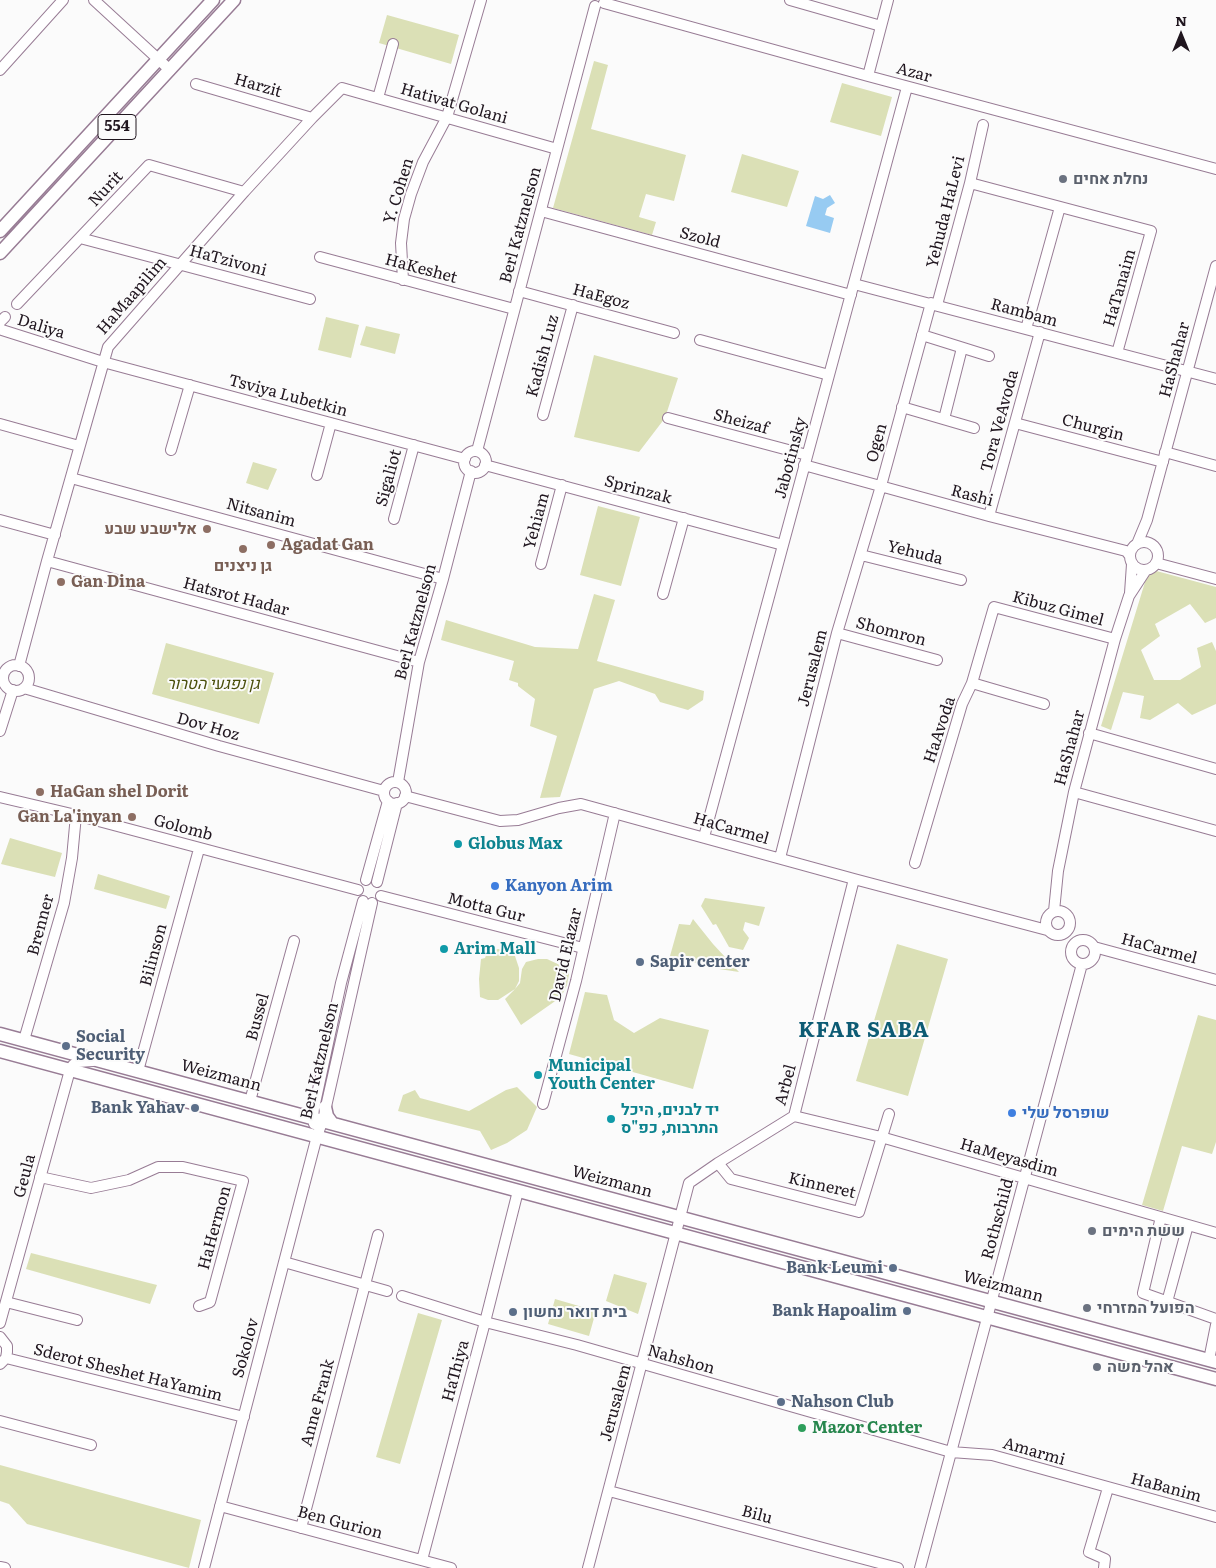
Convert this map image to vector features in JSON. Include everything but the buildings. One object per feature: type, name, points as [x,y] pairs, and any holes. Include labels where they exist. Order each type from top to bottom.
[{"type":"main road","name":"554","points":[[0,231],[213,0]]},
{"type":"main road","name":"554","points":[[0,253],[234,0]]},
{"type":"main road","name":"Weizmann","points":[[0,1034],[250,1101],[318,1115],[680,1217],[1213,1361]]},
{"type":"main road","name":"Weizmann","points":[[0,1051],[1216,1379]]},
{"type":"street","points":[[2,64],[64,0]]},
{"type":"street","points":[[94,0],[170,70]]},
{"type":"street","name":"Y. Cohen","points":[[403,280],[401,243],[404,219],[423,162],[446,117],[481,0]]},
{"type":"street","points":[[790,0],[881,26]]},
{"type":"street","points":[[868,76],[888,0]]},
{"type":"street","name":"Azar","points":[[599,2],[1216,170]]},
{"type":"street","name":"Berl Katznelson","points":[[477,451],[557,149],[599,2]]},
{"type":"street","points":[[378,98],[393,44]]},
{"type":"street","name":"Harzit","points":[[196,84],[312,118]]},
{"type":"street","name":"Jabotinsky","points":[[704,837],[907,87]]},
{"type":"street","name":"Hativat Golani","points":[[342,88],[557,149]]},
{"type":"street","name":"HaMaapilim","points":[[19,666],[108,347],[244,192],[342,88]]},
{"type":"street","name":"Yehuda HaLevi","points":[[934,304],[970,183],[983,126]]},
{"type":"street","name":"Nurit","points":[[17,304],[149,165],[244,192]]},
{"type":"street","points":[[970,183],[1060,207],[1026,329]]},
{"type":"street","name":"HaTanaim","points":[[1060,207],[1152,231],[1117,354]]},
{"type":"street","name":"Szold","points":[[541,211],[851,295]]},
{"type":"street","name":"HaTzivoni","points":[[80,238],[310,299]]},
{"type":"street","name":"HaKeshet","points":[[320,257],[514,309]]},
{"type":"street","name":"HaShahar","points":[[1136,544],[1147,520],[1216,266]]},
{"type":"street","name":"Rambam","points":[[854,284],[1216,379]]},
{"type":"street","name":"HaEgoz","points":[[519,291],[674,333]]},
{"type":"street","name":"Ogen","points":[[881,486],[922,335],[934,304]]},
{"type":"street","name":"Kadish Luz","points":[[543,415],[573,305]]},
{"type":"street","name":"Daliya","points":[[0,328],[103,362]]},
{"type":"street","name":"Tora VeAvoda","points":[[989,516],[1040,332]]},
{"type":"street","points":[[922,335],[990,356]]},
{"type":"street","points":[[700,340],[829,374]]},
{"type":"street","points":[[944,419],[962,348]]},
{"type":"street","name":"Tsviya Lubetkin","points":[[103,362],[276,410],[465,459]]},
{"type":"street","points":[[171,450],[190,385]]},
{"type":"street","name":"Ogen","points":[[902,407],[974,428]]},
{"type":"street","name":"Sheizaf","points":[[668,418],[807,455]]},
{"type":"street","points":[[317,474],[331,423]]},
{"type":"street","name":"Churgin","points":[[1015,423],[1164,457],[1216,466]]},
{"type":"street","points":[[0,424],[79,446]]},
{"type":"street","name":"Sigaliot","points":[[394,519],[414,445]]},
{"type":"street","points":[[477,451],[485,457],[485,464],[478,472],[471,471],[465,466],[465,459],[470,452],[477,451]]},
{"type":"street","name":"Sprinzak","points":[[485,464],[782,545]]},
{"type":"street","name":"Rashi","points":[[804,465],[989,516],[1126,551],[1131,560]]},
{"type":"street","name":"Berl Katznelson","points":[[398,782],[419,662],[471,471]]},
{"type":"street","name":"Nitsanim","points":[[71,478],[443,579]]},
{"type":"street","name":"Yehiam","points":[[541,564],[562,485]]},
{"type":"street","name":"Jerusalem","points":[[780,858],[838,633],[881,486]]},
{"type":"street","points":[[663,594],[684,518]]},
{"type":"street","points":[[0,520],[55,535]]},
{"type":"street","name":"HaShahar","points":[[1147,520],[1152,544]]},
{"type":"street","points":[[1143,542],[1152,544],[1157,551],[1158,559],[1150,569],[1138,569],[1131,560],[1132,549],[1136,544],[1143,542]]},
{"type":"street","name":"Yehuda","points":[[861,555],[961,580]]},
{"type":"street","name":"HaShahar","points":[[1054,911],[1058,871],[1074,792],[1115,639],[1129,596],[1131,560]]},
{"type":"street","name":"Hatsrot Hadar","points":[[47,561],[419,662]]},
{"type":"street","points":[[1156,563],[1216,579]]},
{"type":"street","name":"HaShahar","points":[[1129,596],[1146,570]]},
{"type":"street","name":"Kibuz Gimel","points":[[994,607],[1115,639]]},
{"type":"street","name":"HaAvoda","points":[[915,863],[962,704],[972,683],[994,607]]},
{"type":"street","name":"Shomron","points":[[838,633],[937,660]]},
{"type":"street","points":[[4,666],[19,666],[26,670],[29,677],[27,685],[19,690],[13,690],[7,687],[4,681],[4,666]]},
{"type":"street","points":[[972,683],[1044,704]]},
{"type":"street","name":"Dov Hoz","points":[[24,688],[219,746],[384,791]]},
{"type":"street","points":[[0,731],[13,690]]},
{"type":"street","points":[[1090,733],[1216,769]]},
{"type":"street","points":[[397,800],[377,882],[381,889],[381,896],[376,902],[367,902],[359,896],[360,884],[366,880],[397,800],[405,789],[398,782],[387,784],[384,791],[385,798],[397,800]]},
{"type":"street","points":[[1074,792],[1216,831]]},
{"type":"street","name":"Golomb","points":[[0,797],[76,814],[358,890]]},
{"type":"street","name":"HaCarmel","points":[[397,800],[500,821],[518,820],[559,808],[581,804],[1048,930]]},
{"type":"street","name":"David Elazar","points":[[543,1104],[563,1034],[615,813]]},
{"type":"street","name":"Brenner","points":[[24,1040],[64,903],[72,858],[76,814]]},
{"type":"street","name":"Bilinson","points":[[138,1070],[199,848]]},
{"type":"street","name":"Arbel","points":[[680,1217],[689,1183],[718,1162],[794,1116],[854,879]]},
{"type":"street","points":[[366,880],[377,882]]},
{"type":"street","name":"Motta Gur","points":[[381,896],[583,948]]},
{"type":"street","name":"Berl Katznelson","points":[[317,1136],[318,1115],[341,983],[367,902]]},
{"type":"street","points":[[1071,949],[1057,935],[1048,930],[1046,919],[1048,915],[1054,911],[1064,912],[1070,924],[1084,940],[1094,947],[1094,958],[1088,963],[1082,964],[1074,961],[1071,949],[1074,944],[1084,940]]},
{"type":"street","points":[[1057,935],[1068,930],[1070,924]]},
{"type":"street","name":"Bussel","points":[[250,1101],[294,941]]},
{"type":"street","name":"HaCarmel","points":[[1094,947],[1216,980]]},
{"type":"street","name":"Rothschild","points":[[920,1568],[1082,964]]},
{"type":"street","points":[[70,1070],[77,1062],[99,1060]]},
{"type":"street","name":"Geula","points":[[0,1323],[70,1070]]},
{"type":"street","name":"Kinneret","points":[[718,1162],[731,1179],[859,1212],[889,1114]]},
{"type":"street","name":"HaMeyasdim","points":[[794,1116],[881,1137],[1216,1233]]},
{"type":"street","name":"Sokolov","points":[[204,1568],[317,1136]]},
{"type":"street","name":"HaHermon","points":[[40,1177],[91,1188],[129,1180],[158,1167],[183,1167],[244,1181],[210,1302],[200,1306]]},
{"type":"street","name":"HaThiya","points":[[422,1560],[518,1191]]},
{"type":"street","name":"Jerusalem","points":[[588,1568],[680,1217]]},
{"type":"street","points":[[1161,1217],[1143,1293],[1216,1319]]},
{"type":"street","points":[[1167,1302],[1188,1225]]},
{"type":"street","name":"Anne Frank","points":[[300,1528],[378,1235]]},
{"type":"street","points":[[284,1262],[387,1291]]},
{"type":"street","name":"Nahshon","points":[[402,1296],[485,1322],[642,1364],[951,1452]]},
{"type":"street","points":[[6,1302],[77,1320]]},
{"type":"street","points":[[1213,1361],[1216,1325]]},
{"type":"street","points":[[0,1337],[7,1346],[3,1361]]},
{"type":"street","name":"Sderot Sheshet HaYamim","points":[[3,1361],[244,1417]]},
{"type":"street","points":[[0,1421],[91,1444]]},
{"type":"street","name":"Amarmi","points":[[951,1452],[992,1456],[1108,1488]]},
{"type":"street","points":[[1104,1568],[1104,1559],[1089,1552],[1108,1488]]},
{"type":"street","name":"HaBanim","points":[[1108,1488],[1216,1517]]},
{"type":"street","name":"Bilu","points":[[609,1490],[898,1568]]},
{"type":"street","name":"Ben Gurion","points":[[220,1506],[452,1568]]},
{"type":"street","points":[[0,1567],[5,1568]]},
{"type":"green space","points":[[387,15],[459,35],[451,64],[379,43]]},
{"type":"green space","points":[[594,61],[608,65],[591,129],[686,155],[674,201],[646,194],[639,217],[656,222],[652,235],[553,208]]},
{"type":"green space","points":[[842,83],[892,97],[881,136],[830,122]]},
{"type":"green space","points":[[742,154],[799,171],[787,207],[731,192]]},
{"type":"green space","points":[[326,317],[359,325],[351,358],[318,350]]},
{"type":"green space","points":[[366,326],[400,334],[395,354],[360,345]]},
{"type":"green space","points":[[594,355],[678,378],[665,418],[639,452],[574,437]]},
{"type":"green space","points":[[253,462],[277,469],[268,490],[246,483]]},
{"type":"green space","points":[[598,506],[640,517],[621,586],[580,575]]},
{"type":"green space","points":[[1149,569],[1216,587],[1216,618],[1205,623],[1190,604],[1155,624],[1160,636],[1141,650],[1154,680],[1180,680],[1201,667],[1197,648],[1212,642],[1216,651],[1216,704],[1192,715],[1178,703],[1150,720],[1140,718],[1144,696],[1123,692],[1111,730],[1101,726]]},
{"type":"green space","points":[[594,594],[615,600],[597,661],[704,691],[703,700],[688,710],[660,702],[655,694],[619,681],[594,689],[560,797],[540,798],[557,736],[530,726],[535,699],[518,686],[518,683],[509,680],[514,661],[441,640],[446,620],[535,647],[578,649]]},
{"type":"green space","name":"גן נפגעי הטרור","points":[[166,643],[274,673],[259,724],[152,694]]},
{"type":"green space","points":[[10,838],[62,853],[55,877],[1,864]]},
{"type":"green space","points":[[98,874],[170,896],[166,909],[94,889]]},
{"type":"green space","points":[[705,898],[765,907],[759,926],[745,922],[743,930],[749,938],[743,950],[729,947],[716,924],[713,925],[701,906]]},
{"type":"green space","points":[[693,919],[739,972],[719,969],[670,956],[679,924],[690,925]]},
{"type":"green space","points":[[897,944],[948,959],[908,1096],[856,1081]]},
{"type":"green space","points":[[499,949],[515,956],[519,968],[519,981],[515,989],[498,1000],[488,1000],[480,997],[481,959],[485,958],[488,950]]},
{"type":"green space","points":[[547,959],[562,966],[569,974],[567,985],[561,997],[521,1025],[505,999],[520,983],[522,969],[526,962]]},
{"type":"green space","points":[[585,992],[607,995],[614,1020],[634,1033],[660,1018],[709,1030],[693,1089],[569,1054]]},
{"type":"green space","points":[[1198,1015],[1216,1020],[1216,1142],[1212,1154],[1182,1146],[1163,1211],[1142,1205]]},
{"type":"green space","points":[[517,1087],[537,1107],[527,1130],[507,1143],[491,1150],[480,1131],[398,1111],[403,1095],[415,1090],[420,1098],[469,1111],[506,1090]]},
{"type":"green space","points":[[31,1253],[157,1285],[150,1304],[26,1269]]},
{"type":"green space","points":[[614,1274],[647,1283],[638,1314],[606,1301]]},
{"type":"green space","points":[[555,1299],[596,1311],[589,1336],[548,1324]]},
{"type":"green space","points":[[418,1313],[442,1320],[400,1464],[376,1457]]},
{"type":"green space","points":[[0,1465],[201,1520],[189,1568],[27,1524],[9,1504],[0,1501]]},
{"type":"water","points":[[830,195],[835,203],[827,208],[825,215],[834,218],[830,233],[806,226],[815,196],[823,199]]},
{"type":"place","name":"נחלת אחים","points":[[1063,179]]},
{"type":"place","name":"אלישבע שבע","points":[[207,529]]},
{"type":"place","name":"Agadat Gan","points":[[271,545]]},
{"type":"place","name":"גן ניצנים","points":[[243,549]]},
{"type":"place","name":"Gan Dina","points":[[61,582]]},
{"type":"place","name":"HaGan shel Dorit","points":[[40,792]]},
{"type":"place","name":"Gan La'inyan","points":[[132,817]]},
{"type":"place","name":"Globus Max","points":[[458,844]]},
{"type":"place","name":"Kanyon Arim","points":[[495,886]]},
{"type":"place","name":"Arim Mall","points":[[444,949]]},
{"type":"place","name":"Sapir center","points":[[640,962]]},
{"type":"place","name":"Social Security","points":[[66,1046]]},
{"type":"place","name":"Municipal Youth Center","points":[[538,1075]]},
{"type":"place","name":"Bank Yahav","points":[[195,1108]]},
{"type":"place","name":"שופרסל שלי","points":[[1012,1113]]},
{"type":"place","name":"יד לבנים, היכל התרבות, כפ\"ס","points":[[611,1119]]},
{"type":"place","name":"ששת הימים","points":[[1092,1231]]},
{"type":"place","name":"Bank Leumi","points":[[893,1268]]},
{"type":"place","name":"הפועל המזרחי","points":[[1087,1308]]},
{"type":"place","name":"Bank Hapoalim","points":[[907,1311]]},
{"type":"place","name":"בית דואר נחשון","points":[[513,1312]]},
{"type":"place","name":"אהל משה","points":[[1097,1367]]},
{"type":"place","name":"Nahson Club","points":[[781,1402]]},
{"type":"place","name":"Mazor Center","points":[[802,1428]]},
{"type":"district","name":"KFAR SABA","points":[[864,1031]]}]
